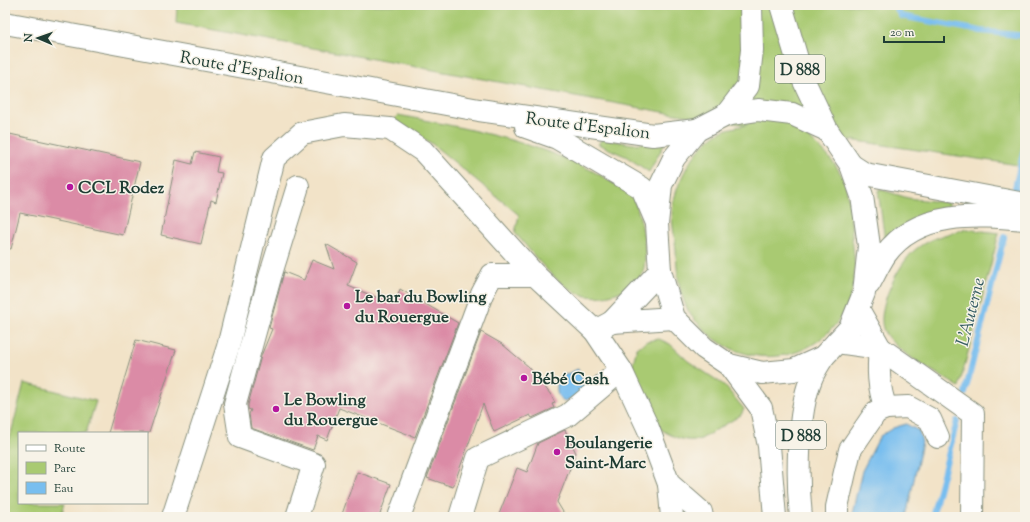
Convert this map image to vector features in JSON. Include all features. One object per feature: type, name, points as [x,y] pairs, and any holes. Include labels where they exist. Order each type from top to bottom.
[{"type":"main road","name":"D 888","points":[[726,115],[748,86],[752,50],[751,5]]},
{"type":"main road","name":"D 888","points":[[781,5],[803,80],[827,130]]},
{"type":"main road","name":"Route d'Espalion","points":[[5,23],[479,110],[652,135],[697,130]]},
{"type":"main road","name":"Route d'Espalion","points":[[479,110],[557,138],[642,188],[657,224]]},
{"type":"main road","points":[[886,408],[881,395],[878,369],[880,348],[861,301],[869,246],[862,196],[851,165],[827,130],[792,114],[758,110],[726,115],[697,130],[674,158],[662,184],[657,224],[660,271],[674,318],[704,348],[729,365],[762,373],[794,370],[830,349],[850,328],[861,301],[886,254],[908,232],[945,218],[983,216],[1025,218]]},
{"type":"main road","points":[[173,517],[228,347],[274,158],[302,133],[344,125],[390,129],[424,151],[535,275],[604,327],[621,370],[648,428],[669,484],[672,517]]},
{"type":"main road","points":[[851,165],[865,174],[1025,204]]},
{"type":"main road","points":[[298,186],[270,276],[235,404],[240,438],[314,464],[298,517]]},
{"type":"main road","points":[[604,327],[660,271]]},
{"type":"main road","points":[[399,517],[482,294],[492,275],[535,275]]},
{"type":"main road","points":[[604,327],[674,318]]},
{"type":"main road","points":[[830,349],[880,348],[973,414],[972,517]]},
{"type":"main road","name":"D 888","points":[[801,517],[798,490],[804,404],[811,378],[830,349]]},
{"type":"main road","name":"D 888","points":[[729,365],[761,408],[769,446],[775,517]]},
{"type":"main road","points":[[460,517],[478,458],[568,415],[621,370]]},
{"type":"main road","points":[[837,517],[837,507],[850,450],[876,412],[886,408],[908,407],[930,419],[938,437]]},
{"type":"main road","points":[[669,484],[702,512],[702,517]]},
{"type":"green space","points":[[177,5],[1025,5],[1025,166],[803,133],[820,147],[830,158],[842,176],[845,184],[849,203],[855,267],[852,290],[845,310],[839,320],[823,337],[808,347],[792,353],[776,356],[759,356],[742,353],[726,346],[712,336],[690,314],[682,296],[679,281],[672,209],[679,184],[689,164],[702,147],[721,131],[747,125],[663,112],[176,23]]},
{"type":"green space","points":[[398,115],[481,132],[537,148],[590,170],[624,190],[634,201],[641,220],[645,264],[639,278],[625,289],[607,296],[597,297],[580,294],[561,283],[544,267],[515,233],[519,215],[431,143],[394,120]]},
{"type":"green space","points":[[602,139],[633,144],[663,141],[664,145],[649,172],[627,157],[598,144]]},
{"type":"green space","points":[[878,190],[908,198],[949,203],[949,206],[922,215],[885,241]]},
{"type":"green space","points":[[966,229],[999,233],[959,387],[919,363],[891,341],[885,333],[882,324],[882,313],[885,301],[896,276],[902,265],[916,249],[940,236]]},
{"type":"green space","points":[[659,339],[670,344],[688,361],[724,385],[744,409],[741,415],[701,439],[684,440],[660,429],[648,399],[633,372],[633,363],[637,348],[647,341]]},
{"type":"green space","points":[[24,383],[96,401],[86,432],[18,432],[18,504],[65,504],[61,517],[5,517],[5,457]]},
{"type":"water","points":[[578,369],[587,391],[565,401],[559,397],[558,394],[558,378]]},
{"type":"water","points":[[906,424],[919,431],[922,442],[906,517],[851,517],[862,471],[880,436],[893,428]]},
{"type":"building","name":"CCL Rodez","points":[[5,133],[140,162],[123,235],[20,213],[11,249],[5,248]]},
{"type":"building","points":[[195,152],[219,157],[216,172],[222,173],[216,202],[211,200],[201,244],[161,235],[176,160],[192,164]]},
{"type":"building","points":[[326,244],[357,262],[348,286],[378,298],[379,294],[396,302],[400,289],[458,323],[415,437],[339,408],[327,440],[318,436],[313,450],[251,428],[249,414],[251,410],[248,409],[248,405],[261,356],[272,329],[269,328],[284,272],[304,280],[312,260],[334,269]]},
{"type":"building","points":[[481,332],[502,344],[529,367],[551,395],[555,403],[552,404],[554,408],[532,418],[530,415],[494,432],[483,404],[453,487],[427,478]]},
{"type":"building","points":[[136,340],[176,350],[149,433],[108,432]]},
{"type":"building","points":[[565,430],[576,453],[557,502],[566,517],[498,517],[517,468],[527,472],[538,443]]},
{"type":"building","points":[[357,472],[391,484],[379,517],[341,517]]},
{"type":"waterway","points":[[894,5],[901,16],[981,31],[1025,36]]},
{"type":"waterway","name":"L'Auterne","points":[[1015,188],[1025,146]]},
{"type":"waterway","name":"L'Auterne","points":[[965,393],[1004,237]]},
{"type":"waterway","name":"L'Auterne","points":[[932,517],[957,421]]},
{"type":"place","name":"CCL Rodez","points":[[70,187]]},
{"type":"place","name":"Le bar du Bowling du Rouergue","points":[[347,306]]},
{"type":"place","name":"Bébé Cash","points":[[524,378]]},
{"type":"place","name":"Le Bowling du Rouergue","points":[[276,409]]},
{"type":"place","name":"Boulangerie Saint-Marc","points":[[557,452]]}]
